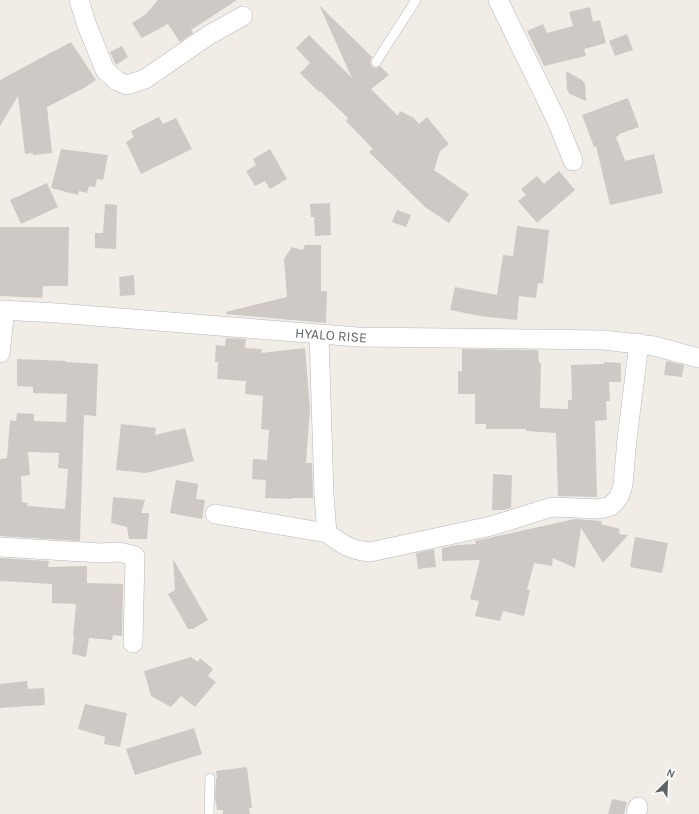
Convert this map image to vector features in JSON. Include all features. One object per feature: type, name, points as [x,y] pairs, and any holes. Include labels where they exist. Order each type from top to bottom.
[{"type":"street","points":[[79,0],[86,23],[105,70],[116,81],[127,85],[145,78],[208,35],[243,16]]},
{"type":"street","points":[[498,0],[557,121],[573,162]]},
{"type":"street","name":"HYALO RISE","points":[[0,353],[2,310],[161,321],[320,335],[386,338],[604,340],[639,343],[699,358]]},
{"type":"street","points":[[320,335],[324,495],[327,533]]},
{"type":"street","points":[[215,514],[327,533],[342,545],[355,550],[370,552],[491,526],[552,507],[599,509],[611,506],[619,497],[623,486],[627,439],[639,343]]},
{"type":"street","points":[[0,546],[101,553],[119,552],[135,556],[133,643]]},
{"type":"lane","points":[[376,62],[416,0]]},
{"type":"lane","points":[[210,778],[210,814]]},
{"type":"building","points":[[158,0],[237,0],[191,30],[193,33],[180,42],[168,24],[142,38],[132,23],[146,14]]},
{"type":"building","points":[[320,7],[372,57],[370,62],[372,67],[376,68],[380,66],[389,75],[371,89],[398,116],[400,111],[414,118],[419,124],[427,117],[449,144],[440,151],[434,170],[469,194],[449,223],[425,207],[369,152],[373,149],[346,121],[348,118],[300,73],[310,63],[296,48],[309,35],[352,78]]},
{"type":"building","points":[[590,7],[593,22],[600,20],[606,43],[584,49],[586,56],[544,66],[527,31],[543,24],[547,33],[573,26],[569,12]]},
{"type":"building","points":[[627,34],[633,50],[615,56],[609,41]]},
{"type":"building","points":[[71,42],[96,80],[84,88],[47,107],[52,153],[33,155],[33,153],[25,154],[18,96],[0,126],[0,80]]},
{"type":"building","points":[[122,46],[128,57],[116,65],[110,52]]},
{"type":"building","points":[[566,71],[582,80],[585,84],[586,101],[570,94],[567,90]]},
{"type":"building","points":[[628,98],[639,127],[619,134],[619,136],[616,137],[625,161],[654,154],[663,193],[610,205],[596,146],[594,147],[582,115]]},
{"type":"building","points":[[159,117],[163,124],[176,118],[192,149],[141,174],[126,142],[134,137],[131,131]]},
{"type":"building","points":[[61,149],[108,155],[103,180],[97,179],[95,187],[89,186],[87,193],[79,191],[78,195],[51,188]]},
{"type":"building","points":[[270,149],[287,179],[270,189],[265,181],[255,186],[246,171],[256,165],[253,159]]},
{"type":"building","points":[[559,171],[575,190],[537,223],[518,201],[526,195],[521,189],[537,176],[544,184]]},
{"type":"building","points":[[47,183],[58,207],[21,224],[10,200]]},
{"type":"building","points":[[330,203],[331,235],[315,236],[314,217],[311,217],[310,204]]},
{"type":"building","points":[[105,204],[117,205],[116,249],[95,248],[95,233],[103,233]]},
{"type":"building","points":[[397,210],[411,215],[406,227],[392,222]]},
{"type":"building","points":[[517,226],[549,230],[543,284],[538,283],[536,298],[519,296],[517,320],[480,316],[450,310],[455,287],[497,295],[503,255],[513,256]]},
{"type":"building","points":[[0,227],[69,227],[68,286],[43,286],[42,298],[0,296]]},
{"type":"building","points":[[305,245],[321,245],[321,291],[327,291],[326,323],[226,314],[226,312],[287,297],[284,259],[292,247],[303,250]]},
{"type":"building","points":[[134,275],[135,295],[120,296],[119,277]]},
{"type":"building","points":[[226,338],[246,339],[245,348],[262,349],[261,353],[305,348],[310,408],[306,463],[312,463],[313,498],[265,498],[266,480],[252,479],[253,459],[267,460],[269,430],[261,429],[263,396],[245,394],[246,381],[217,379],[218,362],[215,362],[216,345],[225,346]]},
{"type":"building","points":[[462,349],[538,350],[539,363],[541,363],[540,408],[568,409],[568,400],[572,400],[571,365],[604,364],[604,362],[621,363],[621,382],[609,382],[610,401],[606,401],[607,420],[595,421],[597,497],[558,496],[556,433],[526,431],[526,429],[486,429],[486,424],[475,424],[475,394],[458,394],[458,371],[462,371]]},
{"type":"building","points":[[17,359],[98,364],[96,416],[84,415],[80,541],[0,536],[0,459],[7,458],[10,420],[16,421],[17,413],[34,414],[34,421],[66,422],[67,394],[33,393],[33,387],[17,386]],"holes":[[[28,452],[59,453],[58,468],[68,469],[65,509],[27,506],[28,503],[22,502],[21,476],[30,475]]]},
{"type":"building","points":[[666,361],[684,365],[682,377],[664,375]]},
{"type":"building","points":[[121,424],[156,428],[155,435],[185,428],[194,461],[146,473],[116,470]]},
{"type":"building","points":[[493,474],[512,475],[511,508],[504,510],[492,510]]},
{"type":"building","points":[[176,480],[198,484],[196,499],[205,500],[202,519],[170,513]]},
{"type":"building","points":[[113,497],[145,500],[141,513],[149,513],[147,539],[129,539],[127,527],[111,523]]},
{"type":"building","points":[[575,519],[602,521],[601,524],[620,529],[619,534],[628,535],[603,563],[581,528],[575,568],[553,558],[552,566],[534,563],[527,590],[530,590],[524,616],[503,611],[500,621],[475,616],[479,601],[470,599],[480,560],[442,561],[442,548],[457,545],[476,544],[475,541]]},
{"type":"building","points":[[635,537],[668,543],[662,573],[630,567]]},
{"type":"building","points":[[434,549],[436,567],[418,569],[416,553]]},
{"type":"building","points":[[0,558],[49,561],[48,567],[87,566],[87,583],[123,584],[122,636],[113,635],[112,640],[89,638],[86,657],[72,654],[76,604],[52,603],[52,584],[0,581]]},
{"type":"building","points":[[173,559],[208,620],[193,629],[188,629],[168,594],[175,590]]},
{"type":"building","points":[[191,657],[198,662],[200,658],[213,669],[208,676],[216,682],[195,707],[181,696],[171,707],[151,696],[144,671]]},
{"type":"building","points":[[27,681],[28,689],[44,688],[45,705],[0,708],[0,684]]},
{"type":"building","points":[[85,704],[127,713],[120,747],[104,744],[105,737],[78,729]]},
{"type":"building","points":[[194,728],[202,754],[135,775],[126,749]]},
{"type":"building","points":[[247,767],[252,808],[249,808],[250,814],[223,814],[223,810],[217,810],[215,797],[217,778],[216,771]]},
{"type":"building","points":[[612,799],[627,802],[624,814],[608,814]]}]
